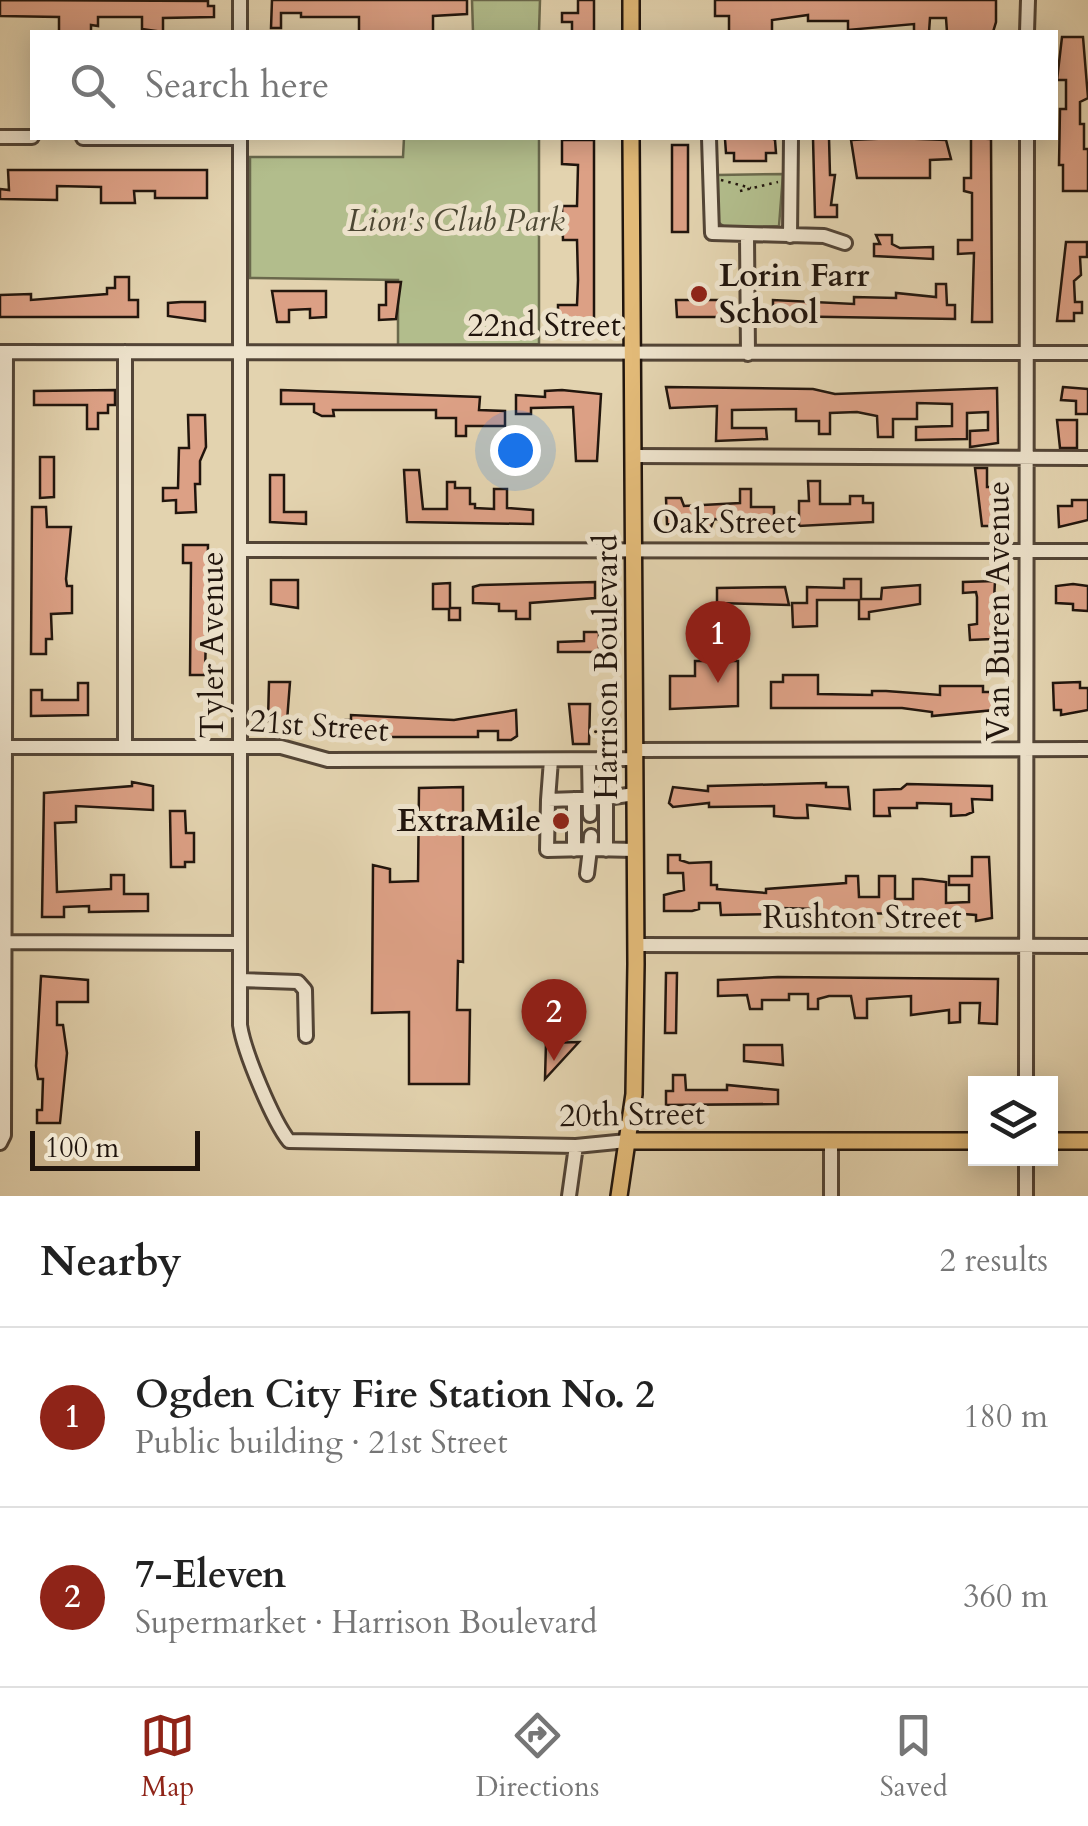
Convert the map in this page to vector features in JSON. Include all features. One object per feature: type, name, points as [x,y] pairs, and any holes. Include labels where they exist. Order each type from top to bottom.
[{"type":"main road","points":[[630,0],[630,30]]},
{"type":"main road","name":"Harrison Boulevard","points":[[619,1196],[634,1094],[636,945],[631,140]]},
{"type":"main road","name":"20th Street","points":[[628,1141],[968,1141]]},
{"type":"main road","points":[[1058,1141],[1088,1141]]},
{"type":"street","points":[[240,0],[240,30]]},
{"type":"street","points":[[1028,0],[1028,30]]},
{"type":"street","points":[[0,137],[30,137]]},
{"type":"street","name":"Tyler Avenue","points":[[240,140],[240,980],[244,1052],[272,1104],[278,1127],[289,1142]]},
{"type":"street","points":[[709,140],[712,233],[824,236],[845,243]]},
{"type":"street","points":[[790,236],[791,140]]},
{"type":"street","name":"Van Buren Avenue","points":[[1026,140],[1026,1076]]},
{"type":"street","points":[[747,236],[748,354]]},
{"type":"street","points":[[0,1143],[4,942],[3,352]]},
{"type":"street","name":"22nd Street","points":[[3,352],[1088,353]]},
{"type":"street","points":[[124,747],[125,352]]},
{"type":"street","points":[[633,456],[1088,458]]},
{"type":"street","name":"Oak Street","points":[[240,550],[1088,551]]},
{"type":"street","name":"21st Street","points":[[2,747],[281,747],[328,760],[589,760],[635,754],[1088,749]]},
{"type":"street","points":[[551,760],[548,850],[574,850],[591,843],[606,850],[635,850]]},
{"type":"street","points":[[589,760],[590,815]]},
{"type":"street","points":[[548,800],[635,794]]},
{"type":"street","points":[[606,798],[606,850]]},
{"type":"street","points":[[574,799],[574,850]]},
{"type":"street","points":[[588,874],[591,843]]},
{"type":"street","points":[[4,942],[240,944]]},
{"type":"street","name":"Rushton Street","points":[[636,945],[1088,946]]},
{"type":"street","points":[[240,980],[298,982],[305,990],[306,1036]]},
{"type":"street","name":"20th Street","points":[[289,1142],[576,1146],[628,1141]]},
{"type":"street","points":[[830,1141],[830,1196]]},
{"type":"street","points":[[569,1196],[576,1146]]},
{"type":"street","points":[[1026,1166],[1026,1196]]},
{"type":"path","points":[[709,181],[729,180],[751,188]]},
{"type":"path","points":[[740,192],[772,181],[790,184]]},
{"type":"green space","points":[[472,0],[540,0],[539,30],[473,30]]},
{"type":"green space","name":"Lion's Club Park","points":[[404,140],[539,140],[539,344],[398,345],[398,280],[250,278],[250,157],[403,157]]},
{"type":"green space","points":[[783,174],[779,226],[726,228],[718,222],[717,175]]},
{"type":"building","points":[[0,0],[208,1],[208,6],[214,6],[214,17],[163,18],[163,30],[142,29],[142,17],[98,17],[98,26],[91,25],[91,30],[59,30],[59,17],[0,16]]},
{"type":"building","points":[[272,0],[467,0],[467,14],[433,16],[433,30],[359,30],[359,17],[301,17],[301,13],[281,13],[281,28],[271,28]]},
{"type":"building","points":[[578,0],[594,0],[594,30],[572,30],[572,22],[562,22],[562,13],[578,13]]},
{"type":"building","points":[[715,0],[996,0],[994,30],[947,30],[946,18],[930,18],[929,30],[914,30],[914,24],[848,30],[848,21],[808,21],[808,15],[772,20],[772,30],[729,30],[729,16],[715,16]]},
{"type":"building","points":[[1062,37],[1083,37],[1088,98],[1080,102],[1080,124],[1084,124],[1084,149],[1088,149],[1088,191],[1063,191],[1063,165],[1059,165],[1060,109],[1066,109],[1066,80],[1058,80]]},
{"type":"building","points":[[562,140],[594,140],[594,324],[558,324],[558,305],[577,305],[578,280],[577,240],[563,240],[562,206],[577,206],[578,165],[562,164]]},
{"type":"building","points":[[725,140],[775,140],[776,153],[766,153],[766,161],[734,161],[734,153],[726,153]]},
{"type":"building","points":[[813,140],[829,140],[830,175],[835,175],[831,205],[837,205],[837,217],[815,217]]},
{"type":"building","points":[[851,140],[946,140],[951,159],[930,160],[930,178],[857,178]]},
{"type":"building","points":[[971,140],[991,140],[992,322],[972,322],[974,253],[958,254],[958,240],[972,240],[972,193],[964,191],[964,178],[971,178]]},
{"type":"building","points":[[672,145],[688,145],[688,232],[672,232]]},
{"type":"building","points":[[8,170],[207,170],[207,198],[155,198],[155,191],[134,191],[135,203],[101,203],[101,187],[57,186],[57,200],[0,199],[0,189],[9,190]]},
{"type":"building","points":[[876,235],[892,235],[892,244],[900,248],[933,247],[933,259],[874,256],[874,244],[880,244]]},
{"type":"building","points":[[1066,242],[1087,242],[1087,257],[1080,257],[1081,275],[1074,281],[1075,302],[1082,302],[1082,313],[1074,313],[1074,321],[1057,321]]},
{"type":"building","points":[[115,277],[129,277],[129,300],[138,300],[138,317],[0,317],[0,295],[31,294],[31,300],[107,294],[107,288],[115,288]]},
{"type":"building","points":[[386,282],[401,282],[396,319],[379,320],[379,305],[386,305]]},
{"type":"building","points":[[936,284],[946,284],[947,305],[955,305],[955,319],[773,316],[773,300],[854,304],[854,297],[896,298],[896,293],[936,297]]},
{"type":"building","points":[[272,291],[326,291],[326,317],[310,318],[310,309],[289,310],[289,322],[277,322]]},
{"type":"building","points":[[676,300],[727,300],[727,317],[677,317]]},
{"type":"building","points":[[205,302],[205,321],[168,316],[168,303]]},
{"type":"building","points":[[666,387],[813,389],[835,394],[997,388],[998,443],[970,447],[970,431],[988,430],[988,412],[967,413],[967,439],[916,440],[916,427],[952,426],[952,404],[917,403],[917,419],[893,419],[893,437],[878,437],[877,416],[857,412],[830,413],[830,434],[819,434],[819,421],[796,421],[796,409],[732,410],[732,428],[766,428],[767,439],[716,441],[717,406],[670,408]]},
{"type":"building","points":[[1063,387],[1088,389],[1088,414],[1076,414],[1076,401],[1061,400]]},
{"type":"building","points":[[115,390],[115,405],[108,405],[108,413],[98,413],[98,429],[87,429],[87,405],[34,405],[34,391]]},
{"type":"building","points":[[281,390],[480,397],[479,410],[505,411],[505,426],[466,426],[466,436],[456,436],[456,418],[436,418],[436,410],[333,410],[334,416],[322,416],[314,412],[314,404],[281,404]]},
{"type":"building","points":[[545,391],[601,394],[597,461],[576,461],[573,407],[531,408],[531,414],[516,414],[516,395],[545,397]]},
{"type":"building","points":[[188,415],[205,415],[206,447],[200,461],[200,484],[195,484],[196,512],[176,513],[176,500],[163,501],[163,488],[178,488],[179,448],[189,448]]},
{"type":"building","points":[[1057,420],[1077,420],[1077,448],[1060,448]]},
{"type":"building","points":[[40,457],[54,457],[54,497],[40,498]]},
{"type":"building","points":[[975,468],[987,468],[987,487],[996,487],[997,526],[982,526]]},
{"type":"building","points":[[404,470],[419,470],[423,509],[447,509],[447,482],[455,482],[455,488],[470,488],[470,504],[475,504],[475,508],[494,509],[494,489],[507,489],[507,508],[533,510],[533,524],[407,522]]},
{"type":"building","points":[[270,475],[284,475],[284,512],[306,512],[306,524],[270,522]]},
{"type":"building","points":[[808,481],[820,481],[820,504],[850,504],[850,496],[863,496],[863,503],[873,503],[873,522],[799,526],[799,501],[809,501]]},
{"type":"building","points":[[740,489],[751,489],[751,507],[774,507],[774,522],[714,519],[711,527],[667,524],[666,498],[681,498],[684,506],[740,503]]},
{"type":"building","points":[[1072,500],[1088,500],[1088,520],[1059,527],[1058,506],[1072,506]]},
{"type":"building","points":[[32,507],[46,507],[47,527],[71,527],[66,579],[67,586],[72,586],[72,613],[51,614],[52,639],[46,639],[46,654],[31,654]]},
{"type":"building","points":[[183,545],[208,545],[205,675],[190,675],[191,563],[183,563]]},
{"type":"building","points":[[844,579],[861,579],[861,599],[881,599],[882,588],[920,585],[920,604],[869,612],[869,619],[859,619],[859,600],[817,600],[817,626],[793,627],[792,603],[807,603],[807,587],[844,588]]},
{"type":"building","points":[[271,580],[298,580],[298,608],[271,604]]},
{"type":"building","points":[[995,581],[992,639],[970,640],[969,625],[977,624],[977,597],[976,592],[963,593],[963,582]]},
{"type":"building","points":[[595,582],[595,598],[530,603],[530,619],[516,619],[516,611],[499,611],[499,604],[473,603],[473,587],[480,585]]},
{"type":"building","points":[[450,583],[450,608],[460,608],[460,620],[449,620],[449,609],[433,609],[433,584]]},
{"type":"building","points":[[1056,586],[1088,586],[1088,611],[1073,610],[1073,604],[1056,603]]},
{"type":"building","points":[[785,587],[789,605],[717,603],[717,588]]},
{"type":"building","points":[[584,632],[599,632],[599,652],[558,652],[558,642],[584,641]]},
{"type":"building","points":[[695,661],[738,661],[738,706],[670,709],[670,676],[695,676]]},
{"type":"building","points":[[783,675],[818,675],[818,694],[872,695],[872,691],[886,691],[940,695],[940,686],[983,686],[983,692],[993,692],[994,710],[932,716],[932,712],[902,708],[771,708],[771,682],[783,682]]},
{"type":"building","points":[[269,682],[290,682],[287,721],[268,721]]},
{"type":"building","points":[[1080,682],[1080,688],[1088,688],[1088,710],[1061,715],[1061,710],[1054,710],[1053,683]]},
{"type":"building","points":[[78,683],[88,683],[88,715],[31,716],[31,690],[42,690],[42,700],[78,700]]},
{"type":"building","points":[[569,704],[590,704],[589,744],[573,744]]},
{"type":"building","points":[[516,710],[517,736],[511,740],[498,740],[498,731],[478,731],[478,737],[345,737],[345,720],[351,720],[351,715],[454,720]]},
{"type":"building","points":[[132,782],[153,786],[153,810],[76,806],[76,822],[55,823],[57,892],[111,889],[111,875],[124,875],[124,894],[148,894],[148,911],[89,912],[89,906],[64,907],[64,917],[42,917],[44,793],[132,786]]},
{"type":"building","points":[[826,783],[826,787],[848,787],[850,809],[807,805],[808,818],[795,818],[774,816],[774,806],[709,807],[709,803],[673,807],[669,803],[673,787],[708,791],[708,786]]},
{"type":"building","points":[[907,784],[992,786],[992,800],[972,799],[973,812],[966,815],[951,816],[951,804],[917,803],[917,808],[889,808],[890,816],[874,816],[874,790],[901,789]]},
{"type":"building","points":[[463,787],[463,962],[458,961],[457,1010],[470,1010],[469,1084],[409,1084],[409,1012],[372,1013],[373,865],[390,869],[390,882],[418,881],[419,788]]},
{"type":"building","points":[[170,811],[185,811],[186,833],[194,833],[194,862],[185,862],[185,867],[171,867]]},
{"type":"building","points":[[668,855],[680,855],[680,860],[689,863],[711,862],[711,885],[717,885],[717,889],[766,893],[766,889],[846,883],[846,876],[858,876],[859,897],[879,897],[879,876],[895,876],[895,899],[913,899],[913,879],[922,879],[946,882],[946,903],[969,902],[969,885],[949,885],[949,876],[972,876],[972,857],[989,857],[992,918],[976,921],[976,915],[949,913],[815,914],[815,909],[781,908],[781,914],[721,915],[720,903],[699,903],[699,909],[692,911],[664,911],[664,895],[684,890],[683,873],[668,873]]},
{"type":"building","points":[[666,973],[677,973],[676,1033],[665,1033]]},
{"type":"building","points":[[41,976],[88,980],[88,1002],[57,1002],[57,1025],[63,1025],[67,1053],[60,1123],[37,1123],[37,1110],[42,1110],[43,1079],[38,1079],[36,1066]]},
{"type":"building","points":[[998,979],[997,1024],[979,1023],[980,1003],[960,1003],[960,1022],[949,1023],[949,1010],[911,1015],[911,996],[867,999],[867,1018],[855,1018],[851,996],[818,999],[818,1009],[808,1009],[808,994],[789,994],[789,1000],[762,1000],[762,1009],[750,1009],[747,995],[718,996],[718,980]]},
{"type":"building","points":[[579,1042],[545,1079],[546,1043]]},
{"type":"building","points":[[744,1045],[782,1045],[783,1065],[744,1061]]},
{"type":"building","points":[[673,1075],[685,1075],[686,1090],[727,1090],[727,1085],[778,1090],[778,1104],[666,1105],[666,1091],[673,1091]]},
{"type":"place","name":"Lorin Farr School","points":[[699,294]]},
{"type":"place","name":"Ogden City Fire Station No. 2","points":[[718,683]]},
{"type":"place","name":"ExtraMile","points":[[561,821]]},
{"type":"place","name":"7-Eleven","points":[[554,1061]]}]
